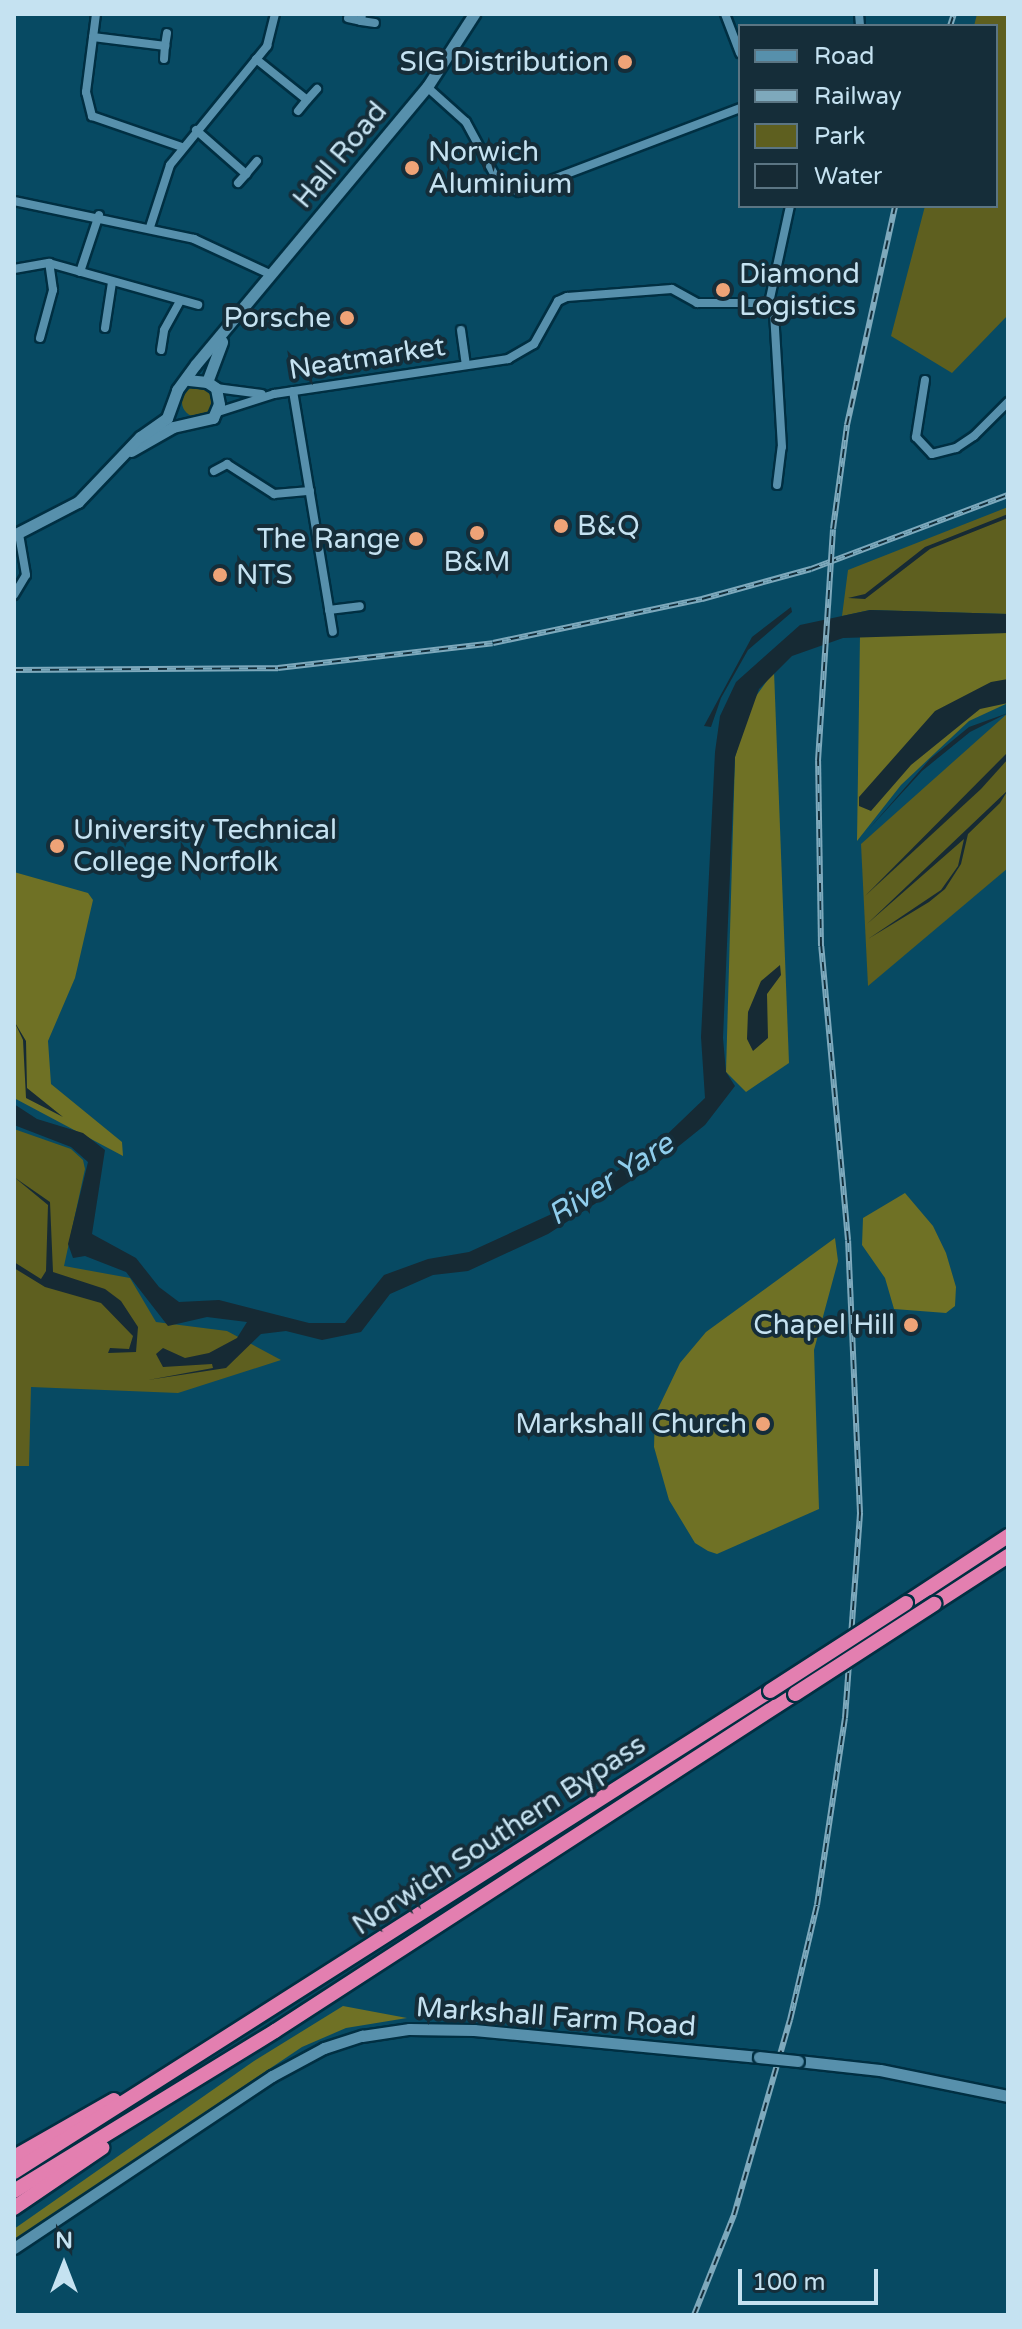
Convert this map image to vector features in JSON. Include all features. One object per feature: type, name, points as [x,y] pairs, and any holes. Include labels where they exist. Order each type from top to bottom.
[{"type":"highway","name":"Norwich Southern Bypass","points":[[14,2172],[324,1979],[1008,1536]]},
{"type":"highway","name":"Norwich Southern Bypass","points":[[14,2191],[275,2031],[1008,1556]]},
{"type":"highway","points":[[14,2157],[324,1979]]},
{"type":"highway","points":[[14,2208],[275,2031]]},
{"type":"street","points":[[96,14],[86,92],[92,116],[182,147]]},
{"type":"street","points":[[150,227],[170,165],[267,46],[275,14]]},
{"type":"street","name":"Hall Road","points":[[16,534],[78,502],[167,418],[177,390],[189,380],[196,364],[427,87],[474,14]]},
{"type":"street","points":[[725,14],[738,48]]},
{"type":"street","points":[[348,18],[361,17],[375,23]]},
{"type":"street","points":[[164,59],[167,33]]},
{"type":"street","points":[[93,37],[165,46]]},
{"type":"street","points":[[256,59],[307,100]]},
{"type":"street","points":[[427,87],[466,122],[500,185],[519,192],[738,109]]},
{"type":"street","points":[[298,111],[317,89]]},
{"type":"street","points":[[196,130],[246,174]]},
{"type":"street","points":[[238,183],[257,161]]},
{"type":"street","points":[[14,201],[150,227],[245,258],[272,275]]},
{"type":"street","points":[[777,485],[782,447],[774,312],[769,303],[790,208]]},
{"type":"street","points":[[80,272],[99,215]]},
{"type":"street","points":[[40,338],[53,290],[49,263]]},
{"type":"street","points":[[14,269],[49,263],[198,305]]},
{"type":"street","points":[[105,328],[112,282]]},
{"type":"street","name":"Neatmarket","points":[[218,412],[274,394],[508,359],[534,344],[558,301],[567,297],[672,289],[697,303],[769,303]]},
{"type":"street","points":[[161,350],[164,330],[180,301]]},
{"type":"street","name":"Hall Road","points":[[131,451],[173,427],[207,422],[218,412],[211,385],[212,359],[234,321]]},
{"type":"street","name":"Neatmarket","points":[[461,330],[466,365]]},
{"type":"street","points":[[189,380],[211,385]]},
{"type":"street","points":[[925,380],[916,437],[932,454],[956,448],[974,436],[1008,402]]},
{"type":"street","name":"Neatmarket","points":[[211,385],[274,394]]},
{"type":"street","points":[[910,390],[921,392]]},
{"type":"street","points":[[293,391],[333,632]]},
{"type":"street","points":[[174,405],[178,416],[192,425]]},
{"type":"street","points":[[214,471],[227,464],[274,494],[310,491]]},
{"type":"street","points":[[14,595],[26,575],[16,534]]},
{"type":"street","points":[[329,610],[360,606]]},
{"type":"street","name":"Markshall Farm Road","points":[[14,2248],[272,2076],[344,2041],[383,2032],[447,2029],[759,2057],[1008,2096]]},
{"type":"green space","points":[[977,14],[1008,14],[1008,315],[952,373],[891,336],[924,208],[998,208],[998,24],[974,24]]},
{"type":"green space","points":[[197,387],[208,391],[212,402],[208,413],[197,417],[186,413],[182,402],[186,391]]},
{"type":"green space","points":[[1008,507],[1008,614],[870,610],[842,616],[848,570]]},
{"type":"green space","points":[[1008,713],[1008,868],[868,986],[861,844]]},
{"type":"green space","points":[[14,1129],[71,1149],[83,1160],[85,1169],[64,1266],[130,1278],[156,1322],[227,1331],[281,1360],[178,1393],[31,1387],[29,1466],[14,1466]]},
{"type":"shaded area","points":[[1008,633],[1008,703],[969,721],[901,785],[857,841],[860,634]]},
{"type":"shaded area","points":[[774,671],[789,1063],[746,1092],[726,1072],[735,757],[751,703]]},
{"type":"shaded area","points":[[14,872],[88,893],[93,900],[75,978],[48,1041],[51,1084],[122,1142],[123,1156],[14,1098]]},
{"type":"shaded area","points":[[905,1193],[933,1226],[946,1253],[956,1287],[955,1306],[946,1313],[894,1309],[885,1278],[862,1245],[863,1218]]},
{"type":"shaded area","points":[[835,1238],[838,1261],[814,1350],[819,1509],[717,1554],[708,1551],[695,1543],[669,1500],[654,1447],[655,1415],[680,1363],[706,1332]]},
{"type":"shaded area","points":[[343,2006],[407,2018],[346,2028],[302,2047],[14,2241],[14,2229],[254,2061]]},
{"type":"water","points":[[1008,514],[1008,518],[930,549],[865,599],[848,598],[865,594],[925,547]]},
{"type":"water","points":[[791,607],[792,612],[748,650],[721,698],[711,727],[704,726],[752,637]]},
{"type":"water","name":"River Yare","points":[[870,610],[1008,614],[1008,633],[843,638],[792,656],[759,689],[735,757],[723,1038],[726,1072],[735,1086],[705,1125],[654,1166],[548,1234],[468,1271],[433,1275],[390,1294],[361,1332],[322,1340],[286,1331],[261,1334],[226,1368],[148,1380],[213,1368],[212,1364],[163,1367],[156,1354],[163,1348],[185,1358],[209,1353],[237,1338],[247,1322],[207,1317],[168,1326],[126,1272],[85,1256],[73,1258],[68,1244],[88,1162],[71,1147],[14,1125],[14,1104],[37,1119],[83,1133],[105,1150],[92,1234],[136,1258],[159,1287],[179,1302],[219,1300],[309,1323],[345,1323],[384,1275],[428,1259],[469,1252],[556,1212],[656,1145],[705,1098],[701,1037],[715,752],[720,716],[736,682],[800,625]]},
{"type":"water","points":[[1008,679],[1008,703],[980,709],[911,765],[871,811],[859,806],[859,797],[935,711],[991,682]]},
{"type":"water","points":[[1008,713],[970,732],[922,771],[868,830],[930,759],[969,727]]},
{"type":"water","points":[[1008,752],[1008,759],[981,789],[865,896]]},
{"type":"water","points":[[1008,790],[1000,803],[968,834],[961,864],[945,889],[868,939],[941,890],[958,866],[964,839],[867,924]]},
{"type":"water","points":[[780,965],[781,975],[767,994],[768,1038],[753,1051],[747,1039],[748,1012],[761,981]]},
{"type":"water","points":[[14,1021],[26,1041],[27,1088],[63,1117],[26,1098],[23,1040]]},
{"type":"water","points":[[14,1177],[50,1202],[53,1272],[105,1289],[121,1301],[138,1327],[136,1352],[108,1353],[110,1348],[129,1349],[133,1336],[101,1303],[45,1287],[14,1268],[14,1262],[41,1279],[46,1271],[48,1205]]},
{"type":"railway","points":[[951,24],[954,14]]},
{"type":"railway","points":[[694,2315],[734,2215],[790,2020],[817,1905],[845,1718],[860,1513],[848,1240],[821,946],[818,761],[833,529],[847,425],[895,208]]},
{"type":"railway","points":[[14,670],[278,668],[493,643],[702,599],[811,569],[1008,495]]},
{"type":"place","name":"SIG Distribution","points":[[625,62]]},
{"type":"place","name":"Norwich Aluminium","points":[[412,168]]},
{"type":"place","name":"Diamond Logistics","points":[[723,290]]},
{"type":"place","name":"Porsche","points":[[347,318]]},
{"type":"place","name":"B&Q","points":[[561,526]]},
{"type":"place","name":"B&M","points":[[477,533]]},
{"type":"place","name":"The Range","points":[[416,539]]},
{"type":"place","name":"NTS","points":[[220,575]]},
{"type":"place","name":"University Technical College Norfolk","points":[[57,846]]},
{"type":"place","name":"Chapel Hill","points":[[911,1325]]},
{"type":"place","name":"Markshall Church","points":[[763,1424]]}]
